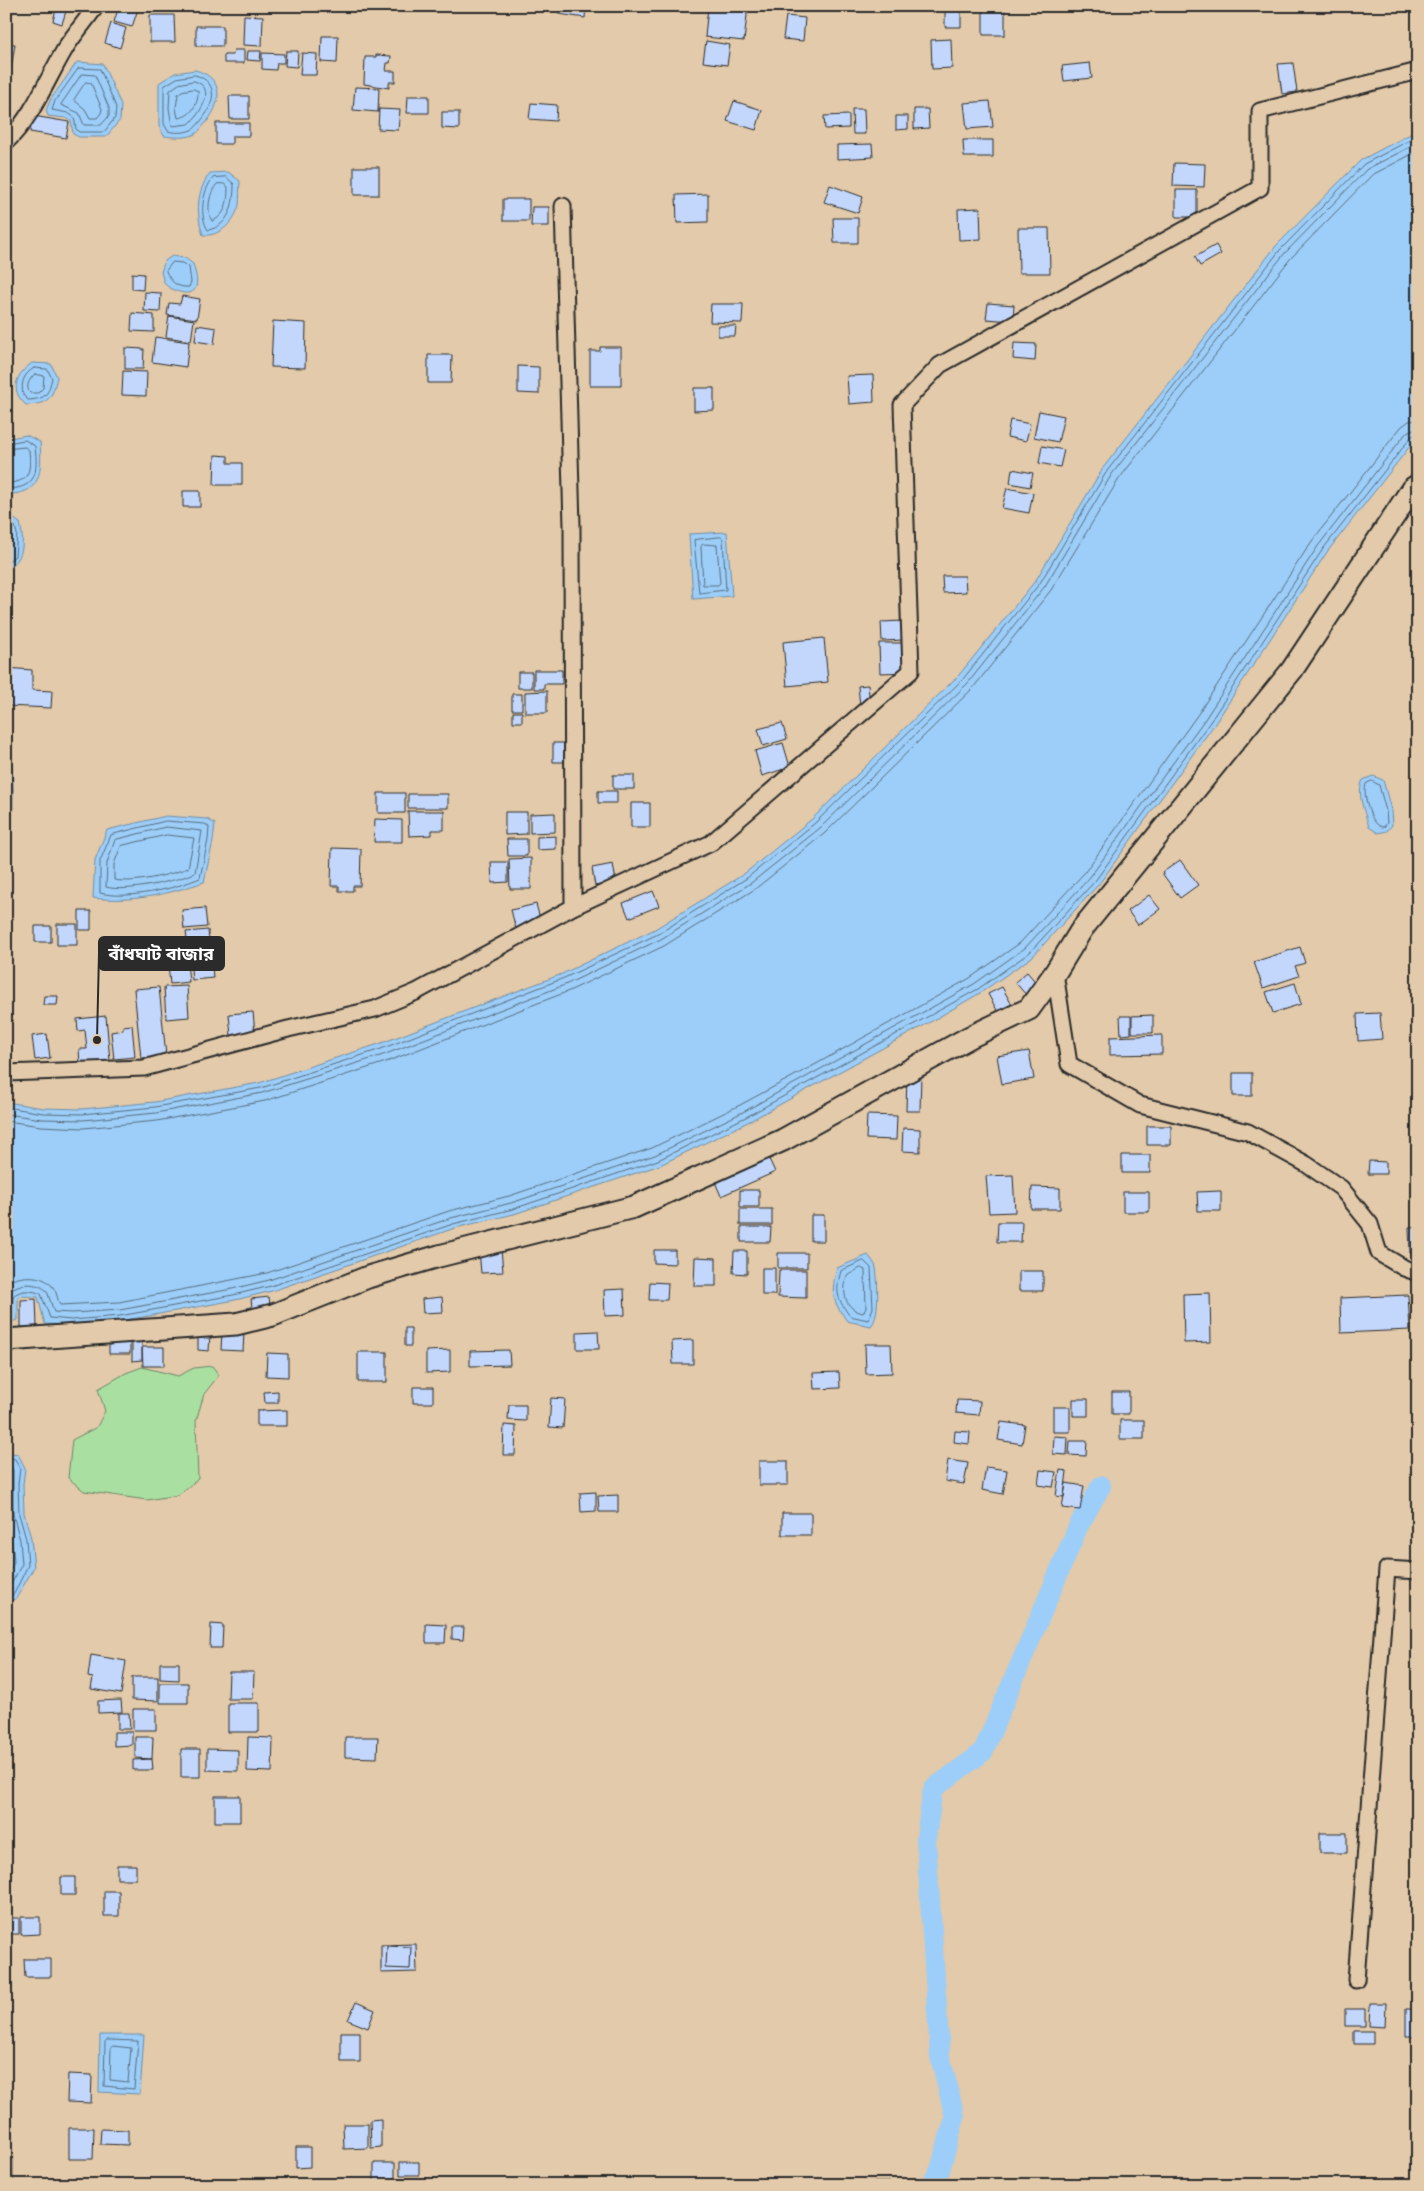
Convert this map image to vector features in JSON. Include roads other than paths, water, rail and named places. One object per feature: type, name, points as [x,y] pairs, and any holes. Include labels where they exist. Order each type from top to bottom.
[{"type":"street","points":[[6,142],[14,135],[38,98],[68,44],[96,6]]},
{"type":"street","points":[[6,1074],[144,1068],[288,1029],[374,1009],[416,992],[573,907],[711,843],[912,671],[902,405],[940,365],[1260,188],[1260,111],[1418,71]]},
{"type":"street","points":[[563,206],[572,526],[573,907]]},
{"type":"street","points":[[6,1340],[236,1324],[273,1315],[368,1277],[439,1256],[634,1207],[783,1140],[970,1038],[1029,1009],[1055,973],[1082,929],[1292,670],[1412,489],[1418,485]]},
{"type":"street","points":[[1055,973],[1069,1064],[1140,1105],[1248,1132],[1306,1164],[1341,1188],[1370,1224],[1379,1253],[1404,1268],[1418,1273]]},
{"type":"street","points":[[1356,1980],[1387,1569],[1418,1571]]},
{"type":"water","points":[[77,62],[103,64],[121,105],[120,120],[106,137],[79,137],[73,134],[71,121],[66,118],[48,116],[46,110],[51,99]]},
{"type":"water","points":[[195,70],[212,79],[216,86],[218,93],[215,109],[200,130],[192,136],[164,136],[159,126],[159,83],[175,73]]},
{"type":"water","points":[[1418,130],[1418,436],[1327,552],[1214,725],[1099,884],[1032,957],[980,993],[932,1021],[748,1122],[660,1165],[514,1214],[455,1228],[272,1291],[235,1300],[121,1321],[72,1325],[45,1324],[38,1297],[22,1296],[18,1298],[18,1320],[6,1323],[6,1102],[43,1108],[82,1109],[155,1102],[259,1083],[379,1044],[562,974],[655,929],[744,874],[812,819],[959,675],[1036,580],[1103,468],[1276,246],[1361,160]]},
{"type":"water","points":[[228,172],[240,181],[237,211],[221,231],[203,235],[198,211],[200,195],[205,180],[210,173]]},
{"type":"water","points":[[172,256],[185,258],[193,264],[197,283],[192,292],[180,292],[171,289],[165,284],[161,272],[165,261]]},
{"type":"water","points":[[32,363],[51,364],[57,377],[53,391],[45,402],[26,405],[16,388],[22,372]]},
{"type":"water","points":[[26,435],[40,442],[40,471],[33,486],[18,493],[6,494],[6,439]]},
{"type":"water","points":[[13,518],[20,523],[22,549],[17,560],[7,569],[6,520]]},
{"type":"water","points":[[727,532],[732,596],[693,599],[689,534]]},
{"type":"water","points":[[6,754],[11,757],[13,805],[12,837],[6,885]]},
{"type":"water","points":[[1373,776],[1383,780],[1391,810],[1392,825],[1387,831],[1378,833],[1369,827],[1360,791],[1363,780]]},
{"type":"water","points":[[166,816],[207,819],[215,824],[204,882],[150,896],[122,899],[93,898],[95,860],[107,830]]},
{"type":"water","points":[[868,1255],[875,1266],[878,1298],[876,1315],[871,1326],[847,1321],[835,1301],[833,1290],[837,1268]]},
{"type":"water","points":[[6,1452],[18,1454],[25,1468],[23,1484],[24,1513],[31,1538],[34,1567],[16,1599],[6,1601]]},
{"type":"water","points":[[100,2035],[144,2035],[140,2094],[99,2092]]},
{"type":"waterway","points":[[931,2185],[940,2170],[955,2117],[940,2056],[926,1838],[933,1789],[983,1752],[1078,1527],[1101,1486]]},
{"type":"place","name":"বাঁধঘাট বাজার","points":[[97,1040]]}]
